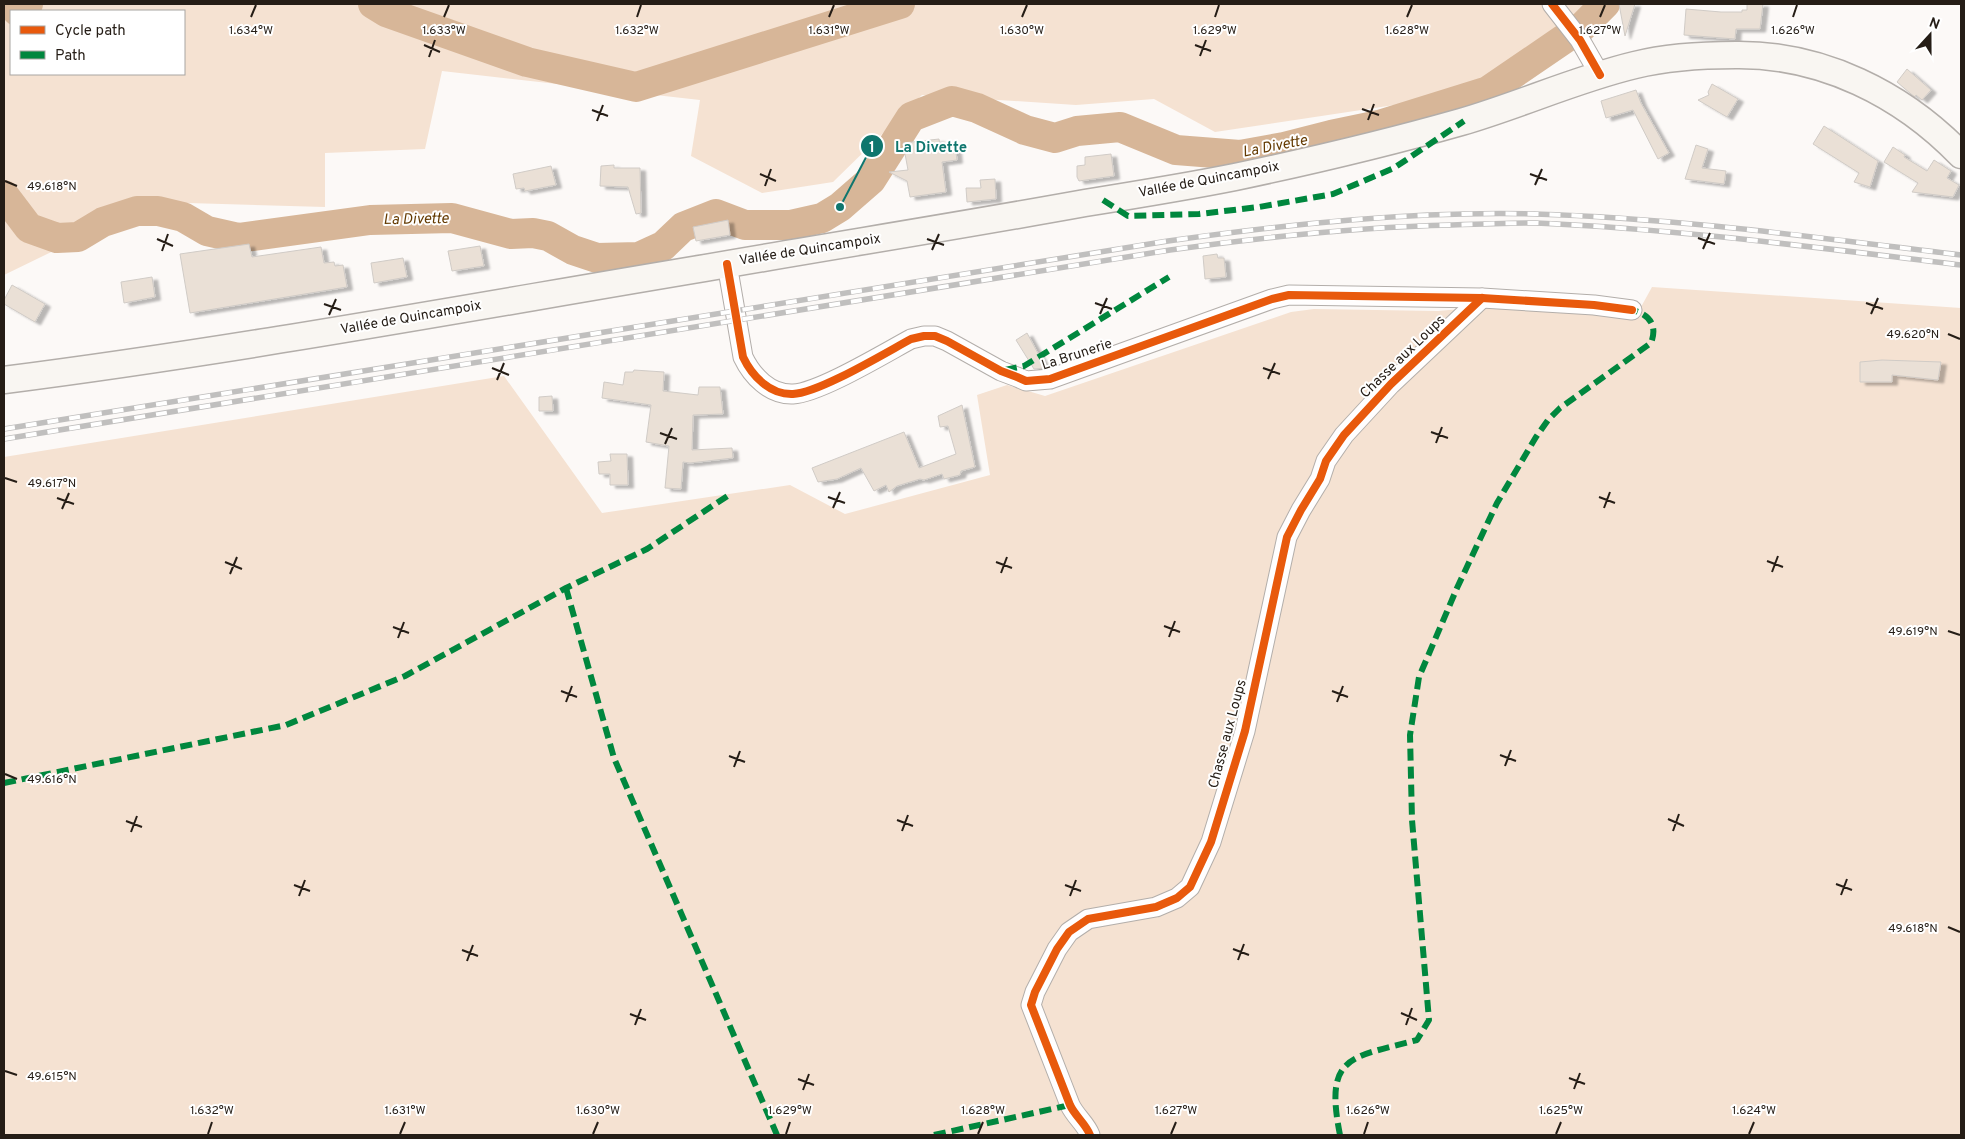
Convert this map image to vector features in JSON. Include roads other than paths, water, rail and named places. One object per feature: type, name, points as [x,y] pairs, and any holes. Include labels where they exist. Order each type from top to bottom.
[{"type":"main road","name":"Vallée de Quincampoix","points":[[4,380],[300,338],[946,228],[1232,177],[1348,151],[1464,121],[1635,65],[1691,56],[1754,56],[1804,63],[1842,74],[1899,103],[1924,121],[1961,154]]},
{"type":"street","points":[[1552,4],[1580,40],[1595,63],[1600,75]]},
{"type":"street","name":"La Brunerie","points":[[727,264],[745,362],[759,380],[770,388],[792,394],[808,391],[911,339],[924,336],[935,336],[947,341],[1017,378],[1026,381],[1050,379],[1288,295],[1482,298],[1594,305],[1632,310]]},
{"type":"street","name":"Chasse aux Loups","points":[[1090,1135],[1088,1129],[1075,1116],[1038,1025],[1031,1005],[1034,992],[1069,932],[1088,920],[1156,907],[1177,898],[1190,887],[1211,842],[1245,731],[1286,537],[1320,479],[1326,462],[1344,435],[1391,384],[1482,298]]},
{"type":"waterway","name":"La Divette","points":[[19,10],[28,4]]},
{"type":"waterway","name":"La Divette","points":[[373,4],[386,12],[527,62],[636,87],[900,4]]},
{"type":"waterway","name":"La Divette","points":[[4,195],[29,228],[57,238],[78,237],[103,222],[137,211],[158,211],[183,217],[207,231],[238,238],[370,220],[452,218],[511,234],[533,233],[548,236],[573,250],[597,258],[639,257],[663,246],[683,227],[716,214],[745,225],[791,225],[822,218],[840,207],[871,180],[911,117],[952,101],[977,108],[1025,130],[1055,138],[1077,131],[1120,127],[1176,150],[1240,155],[1379,125],[1488,91],[1583,26],[1605,4]]},
{"type":"railway","points":[[4,429],[1168,241],[1305,224],[1443,215],[1535,214],[1588,216],[1695,224],[1961,255]]},
{"type":"railway","points":[[4,439],[1170,250],[1311,233],[1416,226],[1536,223],[1696,234],[1961,265]]},
{"type":"place","name":"La Divette","points":[[840,207]]}]
